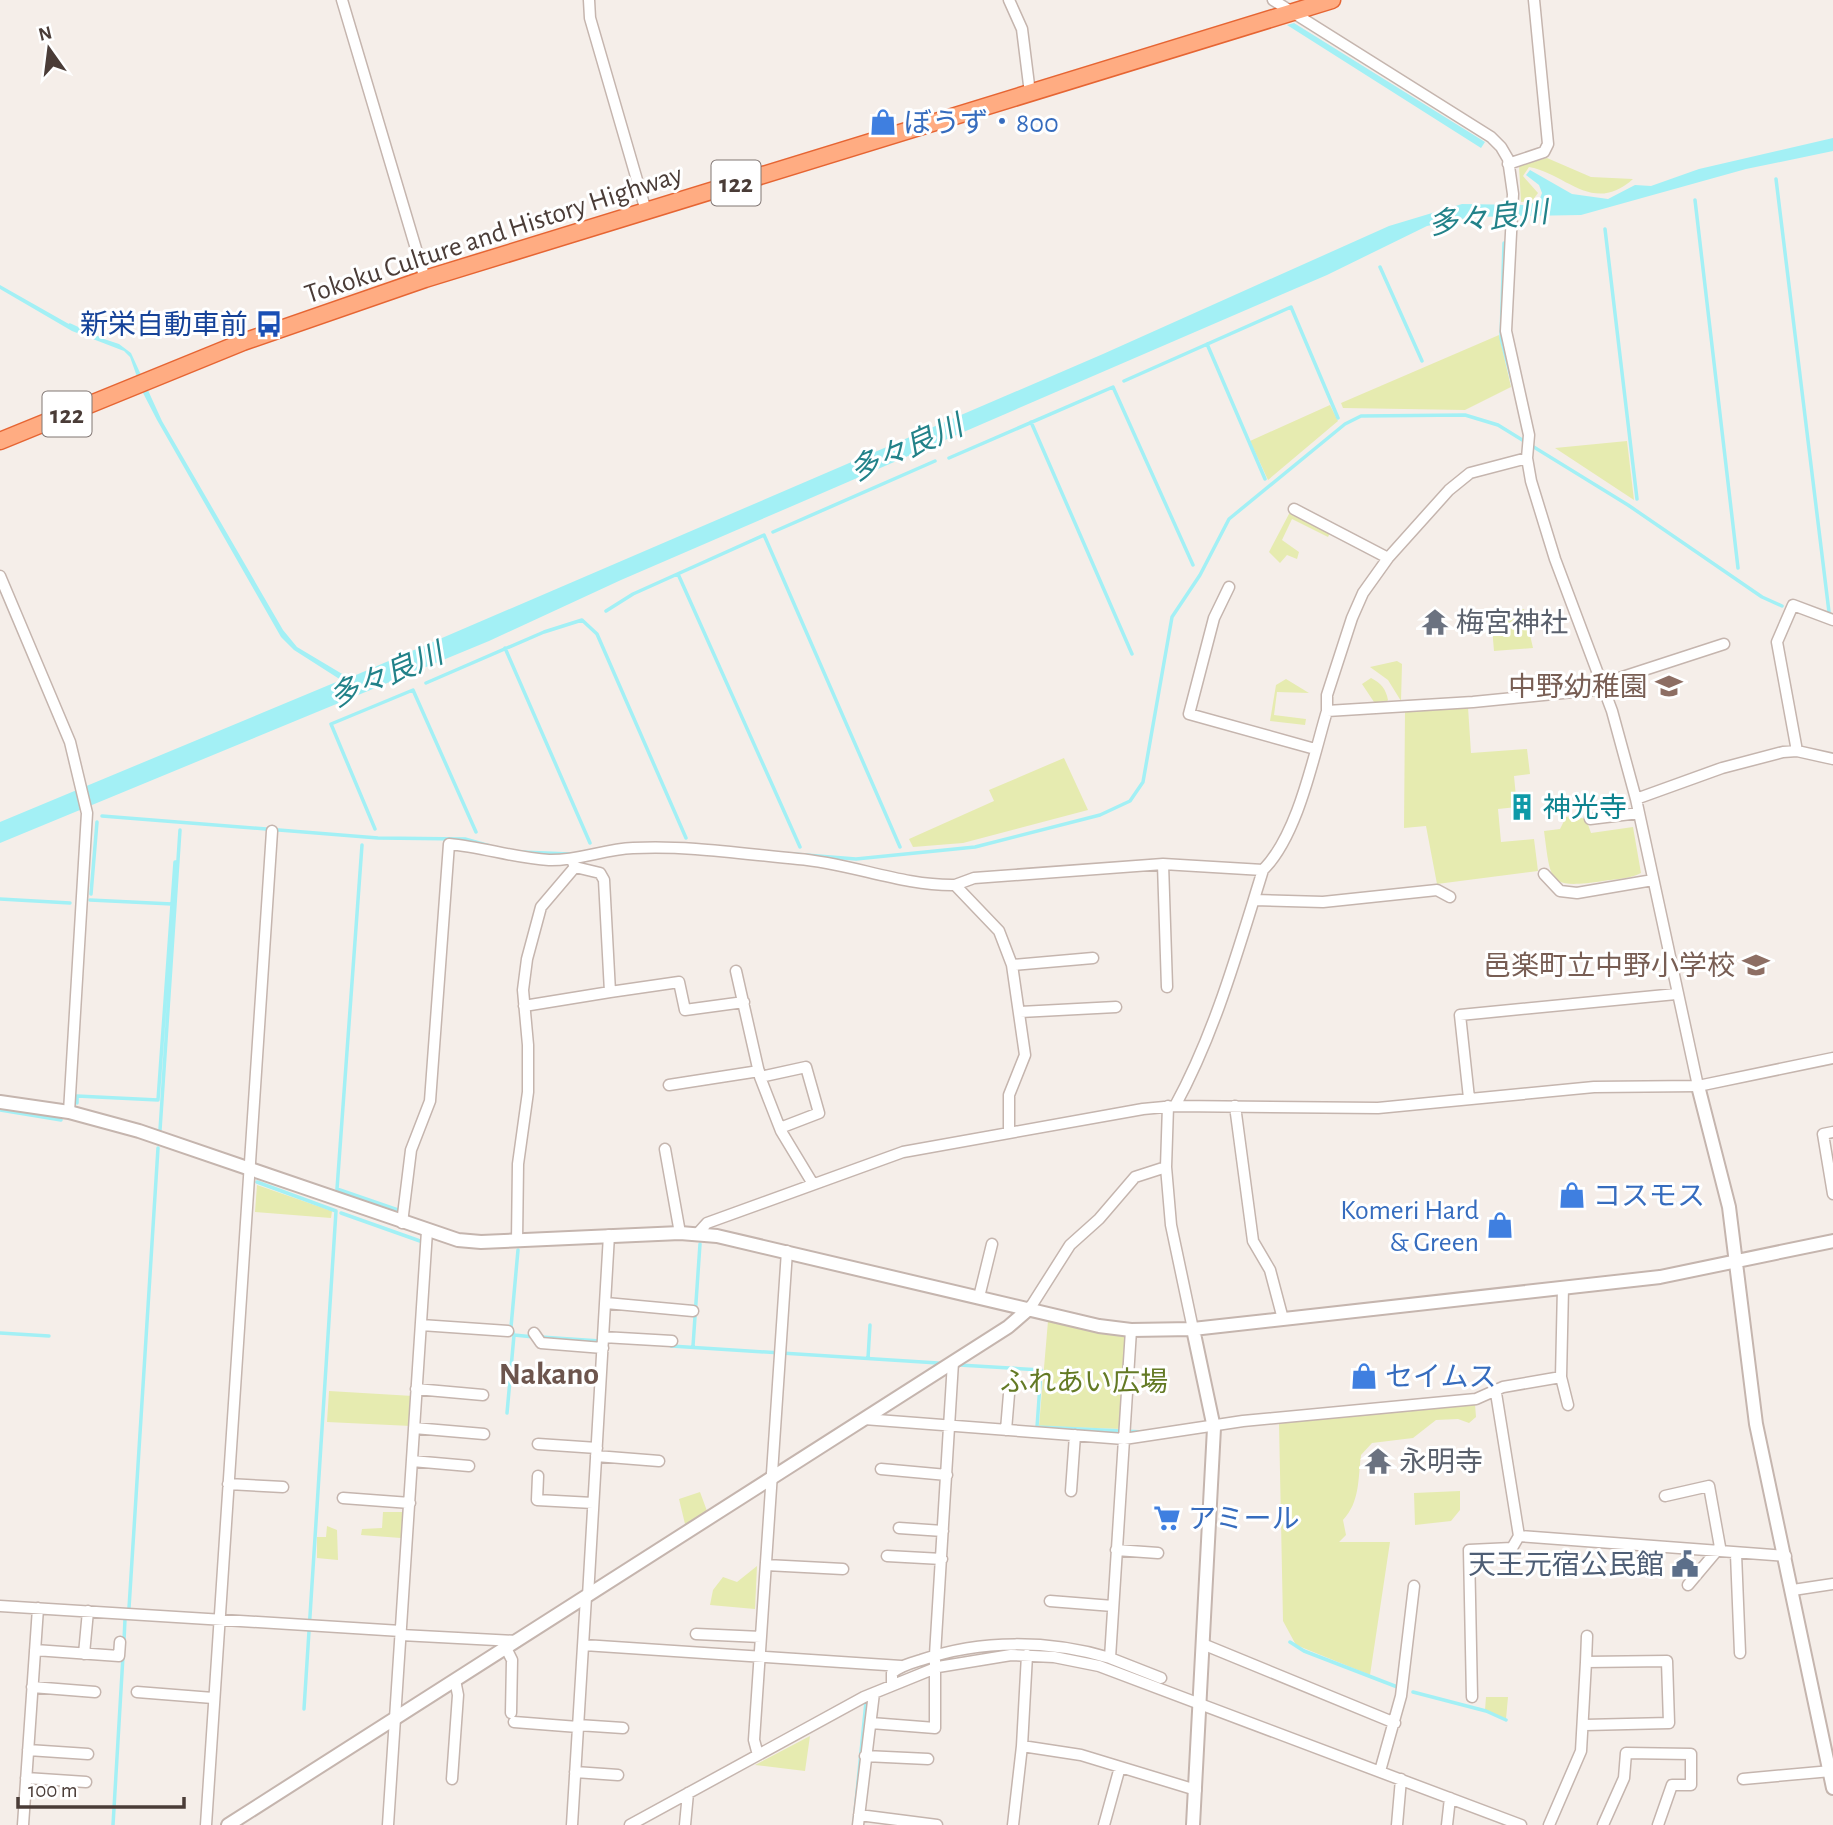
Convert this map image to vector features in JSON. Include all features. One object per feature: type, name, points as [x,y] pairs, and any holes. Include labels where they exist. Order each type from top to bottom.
[{"type":"highway","name":"Tokoku Culture and History Highway","points":[[0,440],[265,334],[425,279],[1332,0]]},
{"type":"street","points":[[342,0],[425,279]]},
{"type":"street","points":[[589,0],[590,18],[646,211]]},
{"type":"street","points":[[1009,0],[1022,29],[1030,93]]},
{"type":"street","points":[[1273,0],[1491,137],[1502,147],[1508,164],[1513,194],[1506,331],[1526,422],[1527,458],[1555,559],[1602,686],[1636,799],[1676,994],[1729,1207],[1756,1424],[1833,1788]]},
{"type":"street","points":[[1508,164],[1544,152],[1548,144],[1534,0]]},
{"type":"street","points":[[1193,1825],[1202,1703],[1214,1428],[1171,1225],[1166,1167],[1171,1106],[1193,1073],[1211,1027],[1263,870],[1274,859],[1289,829],[1327,711],[1326,695],[1363,593],[1388,558],[1449,490],[1470,473],[1527,458]]},
{"type":"street","points":[[1294,509],[1388,558]]},
{"type":"street","points":[[0,576],[70,742],[86,810],[87,850],[69,1112]]},
{"type":"street","points":[[1228,587],[1214,618],[1189,714],[1315,749]]},
{"type":"street","points":[[1797,751],[1777,642],[1793,605],[1833,620]]},
{"type":"street","points":[[1327,711],[1473,702],[1602,686],[1724,644]]},
{"type":"street","points":[[1636,799],[1722,768],[1797,751],[1833,758]]},
{"type":"street","points":[[1590,819],[1639,813]]},
{"type":"street","points":[[206,1825],[272,831]]},
{"type":"street","points":[[402,1223],[411,1150],[430,1101],[449,844],[474,846],[502,855],[574,864],[600,873],[604,880],[610,992]]},
{"type":"street","points":[[517,1241],[518,1164],[528,1092],[524,1006],[527,959],[541,907],[574,864],[632,848],[697,850],[826,861],[920,884],[955,885],[974,878],[1163,864],[1263,870]]},
{"type":"street","points":[[1163,864],[1167,987]]},
{"type":"street","points":[[1544,874],[1560,891],[1577,893],[1653,880]]},
{"type":"street","points":[[955,885],[999,930],[1012,965],[1025,1055],[1009,1095],[1009,1132]]},
{"type":"street","points":[[1254,900],[1323,902],[1437,890],[1450,897]]},
{"type":"street","points":[[1012,965],[1093,958]]},
{"type":"street","points":[[736,971],[759,1074],[780,1128],[813,1184]]},
{"type":"street","points":[[524,1006],[679,982],[685,1010],[744,1002]]},
{"type":"street","points":[[1469,1098],[1460,1015],[1676,994]]},
{"type":"street","points":[[1020,1012],[1116,1007]]},
{"type":"street","points":[[698,1233],[707,1223],[903,1152],[1171,1106],[1378,1108],[1594,1087],[1698,1086],[1833,1058]]},
{"type":"street","points":[[669,1085],[806,1067],[819,1113],[780,1128]]},
{"type":"street","points":[[0,1102],[69,1112],[139,1131],[402,1223],[481,1242],[698,1233],[787,1251],[1099,1326],[1131,1330],[1193,1329],[1660,1277],[1833,1241]]},
{"type":"street","points":[[1235,1106],[1253,1241],[1270,1270],[1283,1319]]},
{"type":"street","points":[[1833,1132],[1823,1134],[1833,1194]]},
{"type":"street","points":[[665,1149],[680,1233]]},
{"type":"street","points":[[228,1825],[1008,1327],[1030,1308],[1070,1245],[1099,1219],[1135,1177],[1166,1167]]},
{"type":"street","points":[[388,1825],[427,1231]]},
{"type":"street","points":[[572,1825],[609,1235]]},
{"type":"street","points":[[979,1297],[992,1244]]},
{"type":"street","points":[[758,1755],[754,1740],[787,1251]]},
{"type":"street","points":[[1563,1287],[1561,1377],[1568,1405]]},
{"type":"street","points":[[606,1303],[693,1311]]},
{"type":"street","points":[[421,1325],[508,1331]]},
{"type":"street","points":[[1110,1658],[1131,1330]]},
{"type":"street","points":[[534,1333],[541,1343],[672,1341]]},
{"type":"street","points":[[871,1723],[935,1728],[938,1667],[935,1655],[953,1362]]},
{"type":"street","points":[[864,1419],[1124,1438],[1214,1428],[1244,1421],[1476,1399],[1496,1393],[1503,1387],[1561,1377]]},
{"type":"street","points":[[416,1389],[483,1395]]},
{"type":"street","points":[[1472,1697],[1469,1550],[1512,1548],[1519,1536],[1496,1393]]},
{"type":"street","points":[[1006,1430],[1009,1394]]},
{"type":"street","points":[[414,1428],[484,1434]]},
{"type":"street","points":[[1071,1491],[1075,1435]]},
{"type":"street","points":[[538,1444],[659,1461]]},
{"type":"street","points":[[412,1461],[469,1466]]},
{"type":"street","points":[[881,1469],[947,1475]]},
{"type":"street","points":[[538,1476],[537,1500],[593,1503]]},
{"type":"street","points":[[228,1484],[283,1488]]},
{"type":"street","points":[[1665,1496],[1709,1486],[1720,1541],[1719,1551],[1688,1586]]},
{"type":"street","points":[[343,1499],[410,1503]]},
{"type":"street","points":[[899,1528],[943,1531]]},
{"type":"street","points":[[1519,1536],[1786,1556]]},
{"type":"street","points":[[1116,1550],[1158,1553]]},
{"type":"street","points":[[1736,1553],[1740,1653]]},
{"type":"street","points":[[887,1556],[942,1559]]},
{"type":"street","points":[[766,1565],[844,1569]]},
{"type":"street","points":[[1793,1590],[1833,1584]]},
{"type":"street","points":[[1380,1771],[1395,1723],[1407,1663],[1414,1586]]},
{"type":"street","points":[[1050,1601],[1113,1605]]},
{"type":"street","points":[[0,1606],[219,1619],[401,1633],[512,1645]]},
{"type":"street","points":[[23,1825],[38,1608]]},
{"type":"street","points":[[85,1654],[88,1611]]},
{"type":"street","points":[[696,1634],[761,1637]]},
{"type":"street","points":[[1549,1825],[1581,1751],[1585,1725],[1587,1636]]},
{"type":"street","points":[[35,1650],[119,1656],[120,1642]]},
{"type":"street","points":[[892,1683],[892,1673],[902,1666],[935,1655],[981,1646],[1028,1644],[1073,1649],[1110,1658],[1161,1678]]},
{"type":"street","points":[[512,1645],[512,1717],[578,1726],[623,1728]]},
{"type":"street","points":[[584,1645],[902,1666]]},
{"type":"street","points":[[1205,1645],[1395,1723]]},
{"type":"street","points":[[1013,1825],[1023,1746],[1027,1655]]},
{"type":"street","points":[[630,1825],[892,1683],[952,1662],[1027,1655],[1099,1666],[1521,1825]]},
{"type":"street","points":[[1585,1725],[1669,1723],[1667,1661],[1586,1662]]},
{"type":"street","points":[[452,1779],[458,1695],[455,1680]]},
{"type":"street","points":[[32,1687],[94,1692]]},
{"type":"street","points":[[137,1692],[213,1698]]},
{"type":"street","points":[[874,1693],[858,1820],[937,1825]]},
{"type":"street","points":[[1023,1746],[1081,1755],[1196,1790]]},
{"type":"street","points":[[28,1750],[88,1754]]},
{"type":"street","points":[[1603,1825],[1624,1778],[1626,1753],[1691,1754],[1691,1785],[1672,1786],[1658,1825]]},
{"type":"street","points":[[865,1756],[928,1759]]},
{"type":"street","points":[[1104,1825],[1120,1767]]},
{"type":"street","points":[[1743,1779],[1831,1771]]},
{"type":"street","points":[[575,1772],[618,1775]]},
{"type":"street","points":[[26,1777],[86,1782]]},
{"type":"street","points":[[1397,1825],[1401,1779]]},
{"type":"street","points":[[685,1825],[688,1793]]},
{"type":"street","points":[[1447,1825],[1450,1798]]},
{"type":"green space","points":[[1547,158],[1591,177],[1633,179],[1619,189],[1593,193],[1529,167],[1523,176],[1538,193],[1532,201],[1521,202],[1519,166]]},
{"type":"green space","points":[[1499,335],[1511,387],[1465,410],[1343,408],[1341,403]]},
{"type":"green space","points":[[1330,405],[1338,421],[1268,480],[1250,441]]},
{"type":"green space","points":[[1627,441],[1634,500],[1555,448]]},
{"type":"green space","points":[[1290,512],[1330,533],[1328,537],[1292,519],[1282,540],[1299,552],[1297,559],[1287,555],[1280,563],[1269,552]]},
{"type":"green space","points":[[1524,609],[1533,648],[1494,651],[1491,616]]},
{"type":"green space","points":[[1397,661],[1402,664],[1401,701],[1388,680],[1370,667]]},
{"type":"green space","points":[[1371,678],[1380,684],[1386,693],[1388,700],[1384,705],[1376,705],[1362,684]]},
{"type":"green space","points":[[1286,679],[1309,693],[1277,692],[1274,715],[1306,719],[1305,725],[1270,721],[1276,685]]},
{"type":"green space","points":[[1468,707],[1471,753],[1527,749],[1530,774],[1514,776],[1517,807],[1498,809],[1501,842],[1534,839],[1538,871],[1437,884],[1426,826],[1404,828],[1405,711]]},
{"type":"green space","points":[[1064,758],[1088,810],[963,843],[913,847],[909,839],[994,801],[989,790]]},
{"type":"green space","points":[[1566,817],[1586,819],[1591,833],[1633,827],[1641,873],[1627,878],[1572,884],[1556,878],[1548,862],[1544,831],[1560,829]]},
{"type":"green space","points":[[257,1185],[332,1211],[331,1218],[255,1212]]},
{"type":"green space","name":"ふれあい広場","points":[[1048,1321],[1098,1333],[1127,1336],[1122,1429],[1039,1426]]},
{"type":"green space","points":[[329,1391],[413,1396],[411,1426],[327,1422]]},
{"type":"green space","points":[[1475,1404],[1476,1417],[1469,1423],[1458,1419],[1436,1420],[1413,1438],[1372,1443],[1361,1455],[1353,1506],[1343,1520],[1346,1535],[1339,1542],[1390,1542],[1370,1675],[1296,1645],[1283,1621],[1279,1423]]},
{"type":"green space","points":[[1460,1491],[1460,1510],[1451,1521],[1415,1525],[1414,1493]]},
{"type":"green space","points":[[700,1492],[707,1511],[685,1524],[679,1499]]},
{"type":"green space","points":[[383,1512],[403,1512],[401,1538],[361,1535],[362,1529],[382,1528]]},
{"type":"green space","points":[[327,1526],[337,1530],[338,1560],[317,1558],[317,1537],[326,1537]]},
{"type":"green space","points":[[757,1566],[755,1609],[710,1605],[713,1590],[723,1577],[737,1582]]},
{"type":"green space","points":[[1486,1697],[1508,1697],[1506,1719],[1485,1710]]},
{"type":"green space","points":[[810,1736],[805,1771],[755,1765]]},
{"type":"water","points":[[1294,23],[1485,142],[1481,148],[1287,25]]},
{"type":"water","name":"多々良川","points":[[1833,138],[1833,151],[1746,169],[1581,215],[1472,217],[1427,226],[1327,275],[621,580],[489,641],[0,843],[0,822],[341,680],[294,650],[281,637],[157,420],[142,391],[130,357],[124,351],[72,331],[0,289],[0,285],[83,332],[119,344],[131,353],[162,421],[283,630],[297,647],[349,678],[1103,354],[1389,226],[1462,204],[1528,205],[1539,201],[1542,193],[1539,185],[1526,175],[1530,170],[1572,194],[1608,199],[1635,185],[1651,186],[1699,169]]},
{"type":"water","points":[[864,1704],[868,1704],[852,1825]]},
{"type":"waterway","points":[[1776,179],[1829,612]]},
{"type":"waterway","points":[[1695,200],[1738,568]]},
{"type":"waterway","points":[[1605,229],[1637,499]]},
{"type":"waterway","name":"多々良川","points":[[1504,243],[1501,338],[1513,384]]},
{"type":"waterway","points":[[1380,267],[1422,361]]},
{"type":"waterway","points":[[1124,381],[1291,307],[1338,418]]},
{"type":"waterway","points":[[70,325],[98,338]]},
{"type":"waterway","points":[[1207,344],[1265,479]]},
{"type":"waterway","name":"多々良川","points":[[949,458],[1113,387],[1193,565]]},
{"type":"waterway","points":[[793,854],[856,859],[975,847],[1100,815],[1130,801],[1143,782],[1172,617],[1200,575],[1229,519],[1345,424],[1361,416],[1465,415],[1498,425],[1628,505],[1762,597],[1782,606]]},
{"type":"waterway","points":[[1031,422],[1132,654]]},
{"type":"waterway","name":"多々良川","points":[[773,532],[935,461]]},
{"type":"waterway","points":[[606,611],[633,594],[764,535],[900,847]]},
{"type":"waterway","points":[[678,574],[800,847]]},
{"type":"waterway","name":"多々良川","points":[[426,683],[544,632],[582,620],[597,634],[686,838]]},
{"type":"waterway","points":[[505,648],[590,843]]},
{"type":"waterway","name":"多々良川","points":[[375,829],[331,724],[413,690],[476,832]]},
{"type":"waterway","points":[[102,816],[378,838],[465,839],[490,846]]},
{"type":"waterway","points":[[91,894],[97,822]]},
{"type":"waterway","points":[[160,1130],[180,830]]},
{"type":"waterway","points":[[362,845],[337,1189],[398,1210]]},
{"type":"waterway","points":[[521,852],[570,854]]},
{"type":"waterway","points":[[77,1103],[77,1096],[158,1100],[175,862],[178,862]]},
{"type":"waterway","points":[[0,899],[70,903]]},
{"type":"waterway","points":[[90,900],[172,904]]},
{"type":"waterway","points":[[0,1110],[61,1120]]},
{"type":"waterway","points":[[129,1608],[158,1148]]},
{"type":"waterway","points":[[257,1182],[336,1211],[304,1709]]},
{"type":"waterway","points":[[341,1213],[420,1241]]},
{"type":"waterway","points":[[693,1346],[700,1244]]},
{"type":"waterway","points":[[518,1250],[511,1327],[514,1335],[534,1337]]},
{"type":"waterway","points":[[868,1358],[870,1325]]},
{"type":"waterway","points":[[0,1333],[49,1336]]},
{"type":"waterway","points":[[507,1413],[514,1335]]},
{"type":"waterway","points":[[541,1337],[600,1341]]},
{"type":"waterway","points":[[671,1346],[938,1363]]},
{"type":"waterway","points":[[959,1365],[1041,1370],[1037,1427],[1144,1432]]},
{"type":"waterway","points":[[124,1641],[125,1619]]},
{"type":"waterway","points":[[1290,1642],[1304,1651],[1400,1688]]},
{"type":"waterway","points":[[113,1825],[123,1656]]},
{"type":"waterway","points":[[1413,1692],[1486,1711],[1506,1720]]},
{"type":"place","name":"ぼうず・800","points":[[883,122]]},
{"type":"place","name":"新栄自動車前","points":[[269,324]]},
{"type":"place","name":"梅宮神社","points":[[1435,622]]},
{"type":"place","name":"中野幼稚園","points":[[1669,686]]},
{"type":"place","name":"神光寺","points":[[1522,807]]},
{"type":"place","name":"邑楽町立中野小学校","points":[[1756,965]]},
{"type":"place","name":"コスモス","points":[[1572,1195]]},
{"type":"place","name":"Komeri Hard & Green","points":[[1500,1225]]},
{"type":"place","name":"セイムス","points":[[1364,1376]]},
{"type":"place","name":"永明寺","points":[[1378,1461]]},
{"type":"place","name":"アミール","points":[[1167,1518]]},
{"type":"place","name":"天王元宿公民館","points":[[1685,1564]]},
{"type":"district","name":"Nakano","points":[[549,1373]]}]
